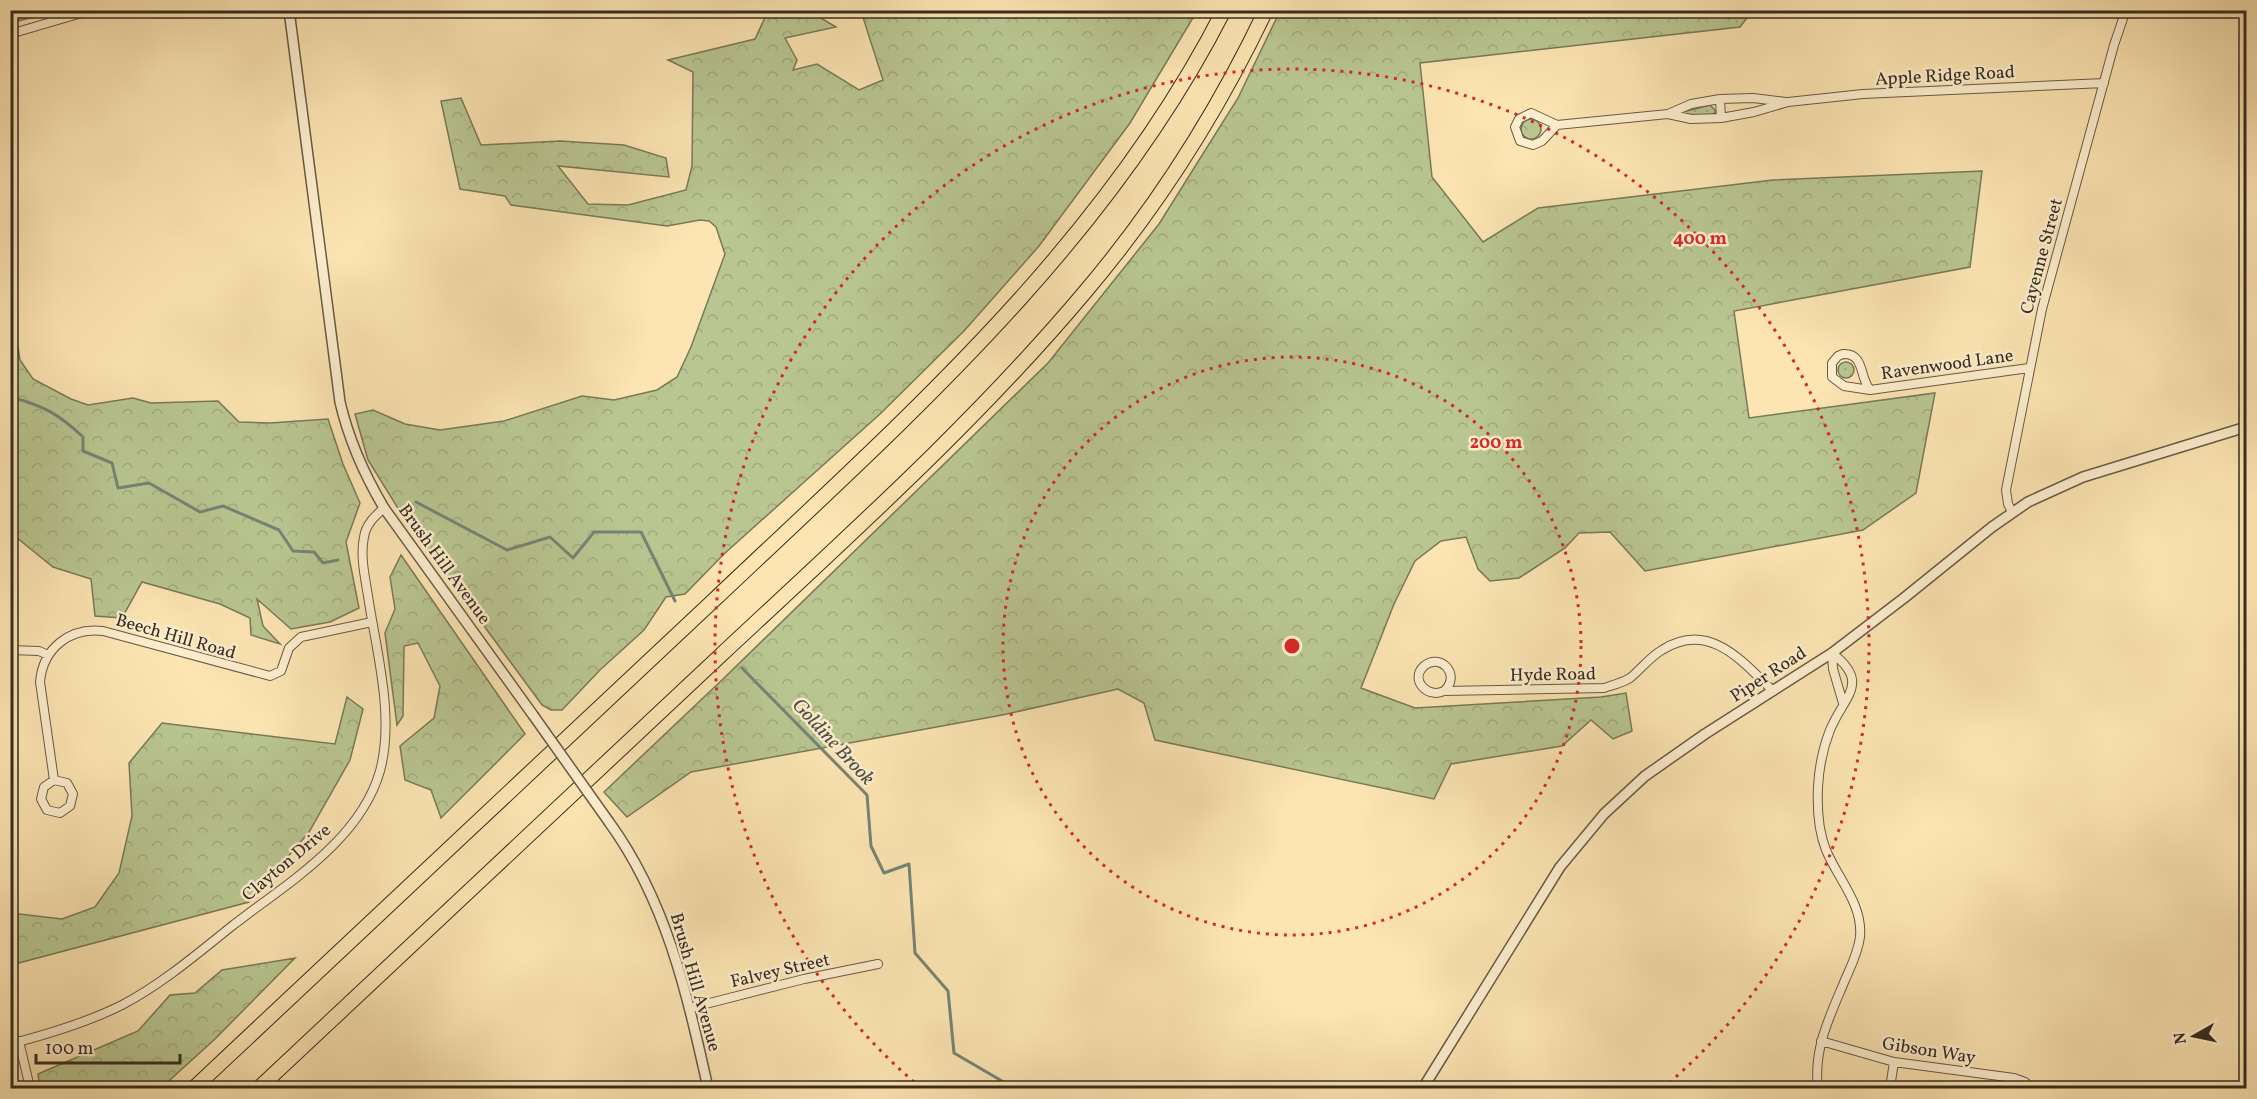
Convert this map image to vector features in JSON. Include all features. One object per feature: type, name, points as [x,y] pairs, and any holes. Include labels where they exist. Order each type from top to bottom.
[{"type":"highway","points":[[194,1089],[856,466],[997,326],[1066,249],[1123,175],[1169,107],[1224,10]]},
{"type":"highway","points":[[259,1089],[910,476],[1016,370],[1086,291],[1150,207],[1208,119],[1266,10]]},
{"type":"street","points":[[10,34],[92,10]]},
{"type":"street","name":"Brush Hill Avenue","points":[[289,10],[340,402],[354,451],[384,508],[637,863],[663,918],[690,1008],[708,1089]]},
{"type":"street","name":"Cayenne Street","points":[[2013,512],[2008,504],[2006,490],[2029,368],[2055,255],[2126,10]]},
{"type":"street","name":"Apple Ridge Road","points":[[1668,114],[1681,118],[1721,118],[1788,102],[1899,92],[2104,83]]},
{"type":"street","name":"Apple Ridge Road","points":[[1557,125],[1542,141],[1533,145],[1524,144],[1515,132],[1519,119],[1527,114],[1536,114],[1549,123],[1557,125],[1668,114],[1691,104],[1719,99],[1763,98],[1788,102]]},
{"type":"street","points":[[1719,99],[1721,118]]},
{"type":"street","name":"Ravenwood Lane","points":[[1870,390],[1863,379],[1862,367],[1857,358],[1848,354],[1834,359],[1831,368],[1832,377],[1836,381],[1850,387],[1870,390],[2029,368]]},
{"type":"street","name":"Piper Road","points":[[1423,1089],[1550,883],[1588,831],[1615,802],[1645,776],[1705,734],[1832,653],[2013,512],[2083,477],[2247,427]]},
{"type":"street","name":"Clayton Drive","points":[[15,1042],[76,1024],[136,997],[183,964],[309,867],[341,837],[368,799],[380,772],[385,712],[364,568],[364,540],[370,523],[384,508]]},
{"type":"street","name":"Beech Hill Road","points":[[48,655],[68,636],[99,630],[261,675],[272,676],[282,669],[286,653],[303,636],[372,622]]},
{"type":"street","name":"Hyde Road","points":[[1444,692],[1451,678],[1448,668],[1439,662],[1424,666],[1419,676],[1421,686],[1434,694],[1604,688],[1628,679],[1661,650],[1696,639],[1714,643],[1732,652],[1773,691]]},
{"type":"street","points":[[10,650],[39,651],[48,655],[42,668],[40,687],[54,780]]},
{"type":"street","points":[[1832,653],[1833,669],[1844,704]]},
{"type":"street","points":[[1818,1089],[1816,1066],[1821,1041],[1860,939],[1856,909],[1824,845],[1818,813],[1818,780],[1825,746],[1844,704],[1852,693],[1851,675],[1845,662],[1832,653]]},
{"type":"street","points":[[54,780],[67,783],[73,794],[70,806],[60,813],[47,810],[41,799],[44,787],[54,780]]},
{"type":"street","name":"Falvey Street","points":[[690,1008],[804,979],[878,964]]},
{"type":"street","name":"Gibson Way","points":[[1821,1041],[1894,1062],[2006,1077],[2022,1081],[2032,1089]]},
{"type":"street","points":[[15,1042],[30,1089]]},
{"type":"street","points":[[1890,1089],[1894,1062]]},
{"type":"green space","points":[[11,10],[56,10],[56,11],[11,23]]},
{"type":"green space","points":[[768,11],[809,11],[836,27],[785,38],[797,60],[793,70],[817,64],[859,90],[883,80],[861,11],[1197,11],[1130,123],[1039,246],[964,331],[880,414],[724,554],[685,594],[666,597],[644,630],[600,670],[562,710],[551,710],[542,705],[399,510],[368,460],[355,414],[373,410],[405,424],[440,430],[504,421],[582,396],[614,400],[657,390],[677,377],[691,347],[725,254],[716,227],[709,221],[700,220],[667,226],[511,205],[505,196],[460,189],[441,101],[461,98],[481,145],[560,141],[624,145],[666,158],[669,177],[558,166],[588,204],[628,205],[686,190],[692,166],[693,72],[668,60],[755,39]]},
{"type":"green space","points":[[1280,11],[1752,11],[1740,27],[1420,63],[1432,177],[1483,242],[1538,208],[1773,180],[1982,171],[1970,267],[1734,311],[1749,418],[1935,393],[1916,493],[1863,530],[1645,571],[1610,532],[1579,533],[1565,548],[1519,578],[1490,581],[1478,569],[1466,537],[1441,541],[1415,561],[1394,604],[1361,688],[1415,708],[1601,697],[1626,693],[1632,731],[1613,739],[1591,720],[1562,746],[1451,764],[1434,799],[1155,740],[1144,703],[1118,689],[1002,715],[691,772],[627,817],[604,792],[1048,363],[1159,224],[1238,98]]},
{"type":"green space","points":[[1710,105],[1715,113],[1710,115],[1681,116],[1679,113]]},
{"type":"green space","points":[[1527,119],[1535,119],[1541,125],[1541,133],[1535,139],[1527,139],[1521,133],[1521,125]]},
{"type":"green space","points":[[10,313],[13,314],[20,360],[33,379],[71,399],[88,405],[133,398],[151,403],[218,401],[239,422],[270,423],[328,419],[343,464],[360,503],[346,542],[359,608],[330,622],[291,629],[257,599],[263,626],[280,644],[251,635],[250,618],[220,604],[142,582],[122,618],[95,616],[91,579],[53,567],[11,533]]},
{"type":"green space","points":[[1843,362],[1849,362],[1854,370],[1852,376],[1843,378],[1838,373],[1838,367]]},
{"type":"green space","points":[[401,555],[525,734],[441,818],[431,790],[405,780],[400,746],[434,718],[440,686],[418,643],[404,646],[403,716],[397,725],[385,633],[395,609],[390,577]]},
{"type":"green space","points":[[347,697],[363,709],[350,760],[309,832],[249,902],[11,965],[11,913],[62,919],[95,907],[119,873],[132,816],[129,763],[162,723],[335,744]]},
{"type":"green space","points":[[295,958],[215,1039],[161,1088],[40,1088],[38,1074],[138,1031],[170,995],[195,993],[222,970]]},
{"type":"waterway","name":"Goldine Brook","points":[[10,397],[50,411],[74,429],[83,437],[83,451],[112,463],[118,488],[149,483],[200,512],[223,506],[279,530],[293,551],[314,552],[323,563],[338,560]]},
{"type":"waterway","name":"Goldine Brook","points":[[416,502],[507,550],[550,537],[573,558],[594,532],[641,532],[675,601]]},
{"type":"waterway","name":"Goldine Brook","points":[[742,668],[867,795],[871,846],[884,873],[909,864],[915,953],[948,991],[954,1053],[1014,1088]]}]
